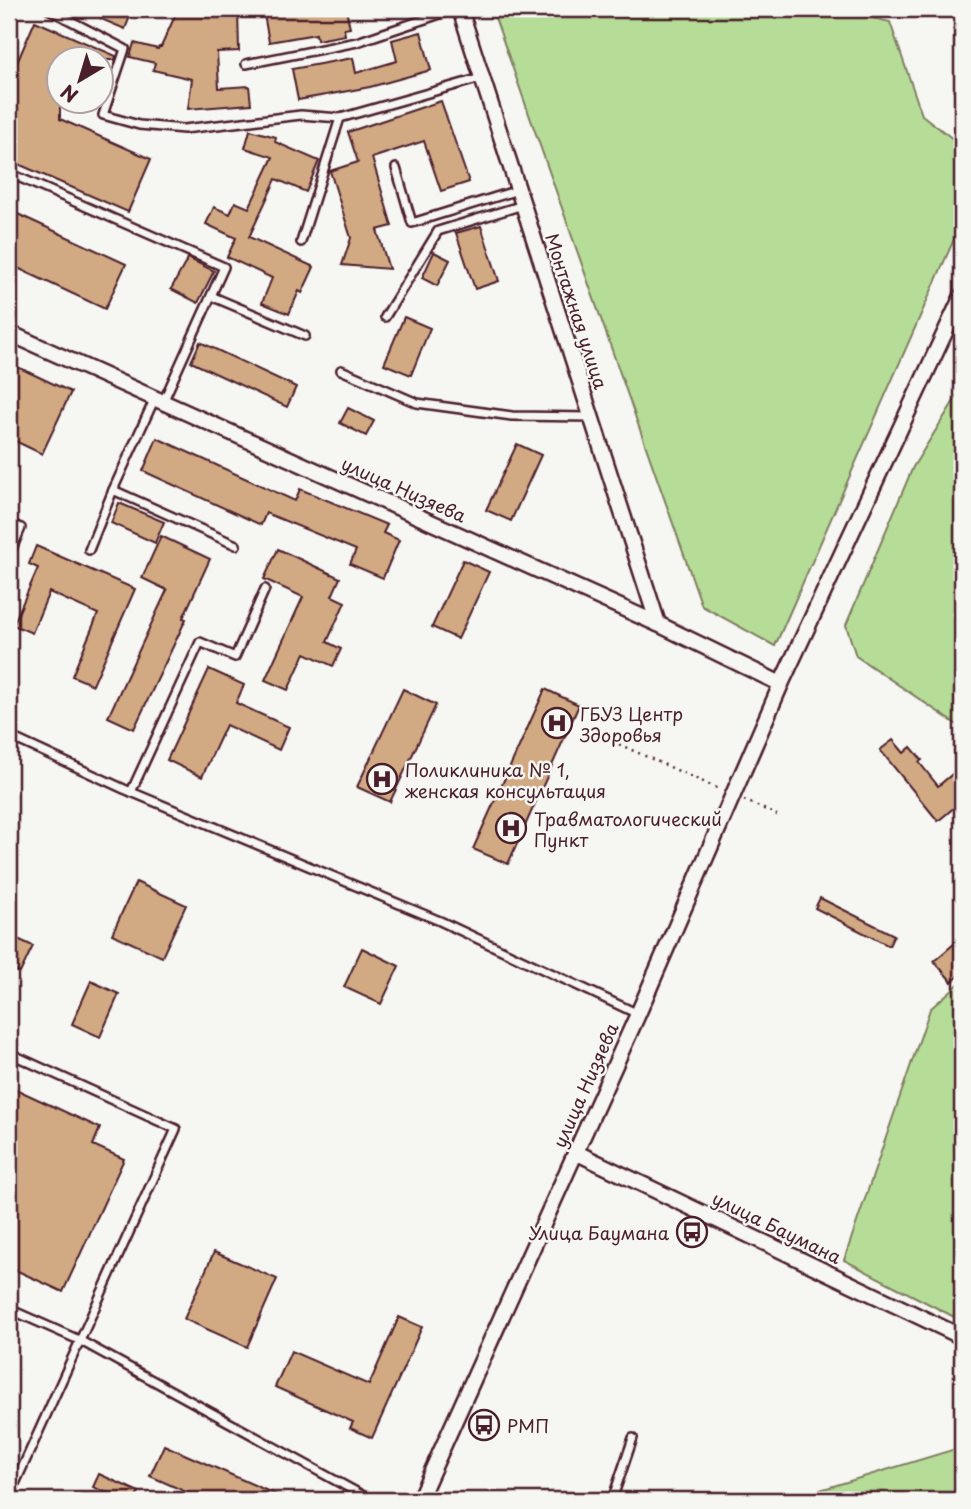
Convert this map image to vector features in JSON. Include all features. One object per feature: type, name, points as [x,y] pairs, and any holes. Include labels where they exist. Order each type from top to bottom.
[{"type":"street","name":"Монтажная улица","points":[[457,9],[482,78],[658,624]]},
{"type":"street","name":"улица Низяева","points":[[419,1500],[638,1014],[781,684],[962,296]]},
{"type":"street","name":"улица Низяева","points":[[9,332],[658,624],[781,684]]},
{"type":"street","name":"улица Баумана","points":[[575,1152],[962,1337]]},
{"type":"lane","points":[[48,9],[125,49],[103,115],[139,125],[184,129],[301,115],[340,118],[482,78]]},
{"type":"lane","points":[[246,64],[357,42],[457,9]]},
{"type":"lane","points":[[301,242],[340,118]]},
{"type":"lane","points":[[396,168],[412,223],[518,190]]},
{"type":"lane","points":[[9,173],[224,267],[113,490],[89,550]]},
{"type":"lane","points":[[385,317],[439,231],[523,205]]},
{"type":"lane","points":[[211,296],[305,335]]},
{"type":"lane","points":[[341,370],[417,404],[512,416],[591,417]]},
{"type":"lane","points":[[113,490],[236,545]]},
{"type":"lane","points":[[9,523],[21,528],[9,556]]},
{"type":"lane","points":[[131,792],[200,642],[234,657],[265,589]]},
{"type":"lane","points":[[9,736],[131,792],[440,921],[638,1014]]},
{"type":"lane","points":[[9,1054],[176,1129],[9,1497]]},
{"type":"lane","points":[[9,1309],[79,1340],[372,1500]]},
{"type":"lane","points":[[612,1500],[633,1438]]},
{"type":"path","points":[[587,730],[777,815]]},
{"type":"green space","points":[[492,9],[835,9],[890,22],[922,115],[962,146],[962,221],[775,646],[702,606]]},
{"type":"green space","points":[[962,388],[962,728],[856,656],[846,625],[913,467]]},
{"type":"green space","points":[[962,981],[962,1321],[844,1260],[930,1009]]},
{"type":"green space","points":[[962,1447],[962,1500],[787,1500]]},
{"type":"building","points":[[105,9],[133,9],[125,29],[101,19]]},
{"type":"building","points":[[178,9],[238,9],[239,51],[217,52],[219,88],[249,86],[251,104],[188,109],[192,79],[153,70],[155,63],[130,57],[134,43],[158,49],[161,47]]},
{"type":"building","points":[[263,9],[346,9],[350,28],[344,29],[345,35],[317,40],[316,34],[269,42]]},
{"type":"building","points":[[35,21],[93,46],[46,46],[46,116],[60,116],[60,119],[151,159],[128,212],[9,160],[9,81]]},
{"type":"building","points":[[421,32],[431,70],[370,87],[298,100],[292,69],[353,58],[356,73],[397,61],[392,40]]},
{"type":"building","points":[[441,101],[469,182],[441,191],[424,141],[372,158],[392,226],[377,230],[389,269],[342,265],[351,238],[330,171],[358,162],[348,132]]},
{"type":"building","points":[[250,130],[276,137],[275,142],[319,161],[306,192],[276,179],[249,237],[314,267],[289,314],[262,303],[272,278],[227,257],[236,238],[206,224],[214,207],[230,214],[235,202],[249,208],[273,157],[245,148]]},
{"type":"building","points":[[9,210],[126,264],[105,309],[9,264]]},
{"type":"building","points":[[481,226],[499,281],[475,289],[456,233]]},
{"type":"building","points":[[434,252],[450,260],[437,286],[422,278]]},
{"type":"building","points":[[188,258],[214,271],[198,303],[171,289]]},
{"type":"building","points":[[404,317],[430,328],[411,375],[384,364]]},
{"type":"building","points":[[200,342],[296,387],[287,407],[191,362]]},
{"type":"building","points":[[9,363],[71,392],[42,454],[9,438]]},
{"type":"building","points":[[348,408],[374,421],[366,436],[340,423]]},
{"type":"building","points":[[157,438],[295,501],[300,489],[387,525],[383,533],[399,540],[383,578],[350,564],[356,550],[266,513],[261,525],[143,471]]},
{"type":"building","points":[[517,444],[541,455],[511,521],[486,510]]},
{"type":"building","points":[[119,503],[164,522],[155,543],[111,523]]},
{"type":"building","points":[[161,536],[210,559],[183,618],[186,619],[134,729],[108,717],[167,590],[142,578]]},
{"type":"building","points":[[36,546],[135,589],[93,685],[72,676],[98,614],[49,592],[32,633],[13,625],[38,568],[29,564]]},
{"type":"building","points":[[278,549],[340,578],[332,596],[345,602],[327,642],[341,649],[333,666],[305,653],[288,690],[265,680],[303,597],[264,579]]},
{"type":"building","points":[[463,560],[489,572],[458,639],[432,627]]},
{"type":"building","points":[[209,669],[244,685],[236,703],[289,727],[279,750],[226,725],[202,777],[167,760]]},
{"type":"building","points":[[403,689],[436,705],[390,802],[357,787]]},
{"type":"building","points":[[545,689],[579,705],[508,864],[473,849]]},
{"type":"building","points":[[893,740],[904,753],[911,747],[938,786],[962,766],[962,801],[938,821],[880,750]]},
{"type":"building","points":[[136,882],[186,905],[162,957],[112,934]]},
{"type":"building","points":[[820,898],[894,935],[889,946],[815,908]]},
{"type":"building","points":[[9,935],[33,946],[20,973],[9,968]]},
{"type":"building","points":[[962,937],[962,973],[952,982],[934,961]]},
{"type":"building","points":[[362,948],[399,966],[381,1004],[344,987]]},
{"type":"building","points":[[91,981],[119,994],[100,1037],[72,1024]]},
{"type":"building","points":[[9,1086],[100,1128],[93,1145],[124,1159],[63,1292],[9,1267]]},
{"type":"building","points":[[214,1252],[277,1279],[247,1347],[184,1319]]},
{"type":"building","points":[[399,1317],[422,1327],[372,1438],[350,1428],[353,1422],[275,1387],[291,1351],[369,1385]]},
{"type":"building","points":[[164,1445],[288,1500],[204,1500],[150,1476]]},
{"type":"building","points":[[99,1474],[139,1492],[135,1500],[123,1500],[93,1487]]},
{"type":"place","name":"ГБУЗ Центр Здоровья","points":[[557,723]]},
{"type":"place","name":"Поликлиника № 1, женская консультация","points":[[382,779]]},
{"type":"place","name":"Травматологический Пункт","points":[[511,828]]},
{"type":"place","name":"Улица Баумана","points":[[692,1232]]},
{"type":"place","name":"РМП","points":[[484,1425]]}]
